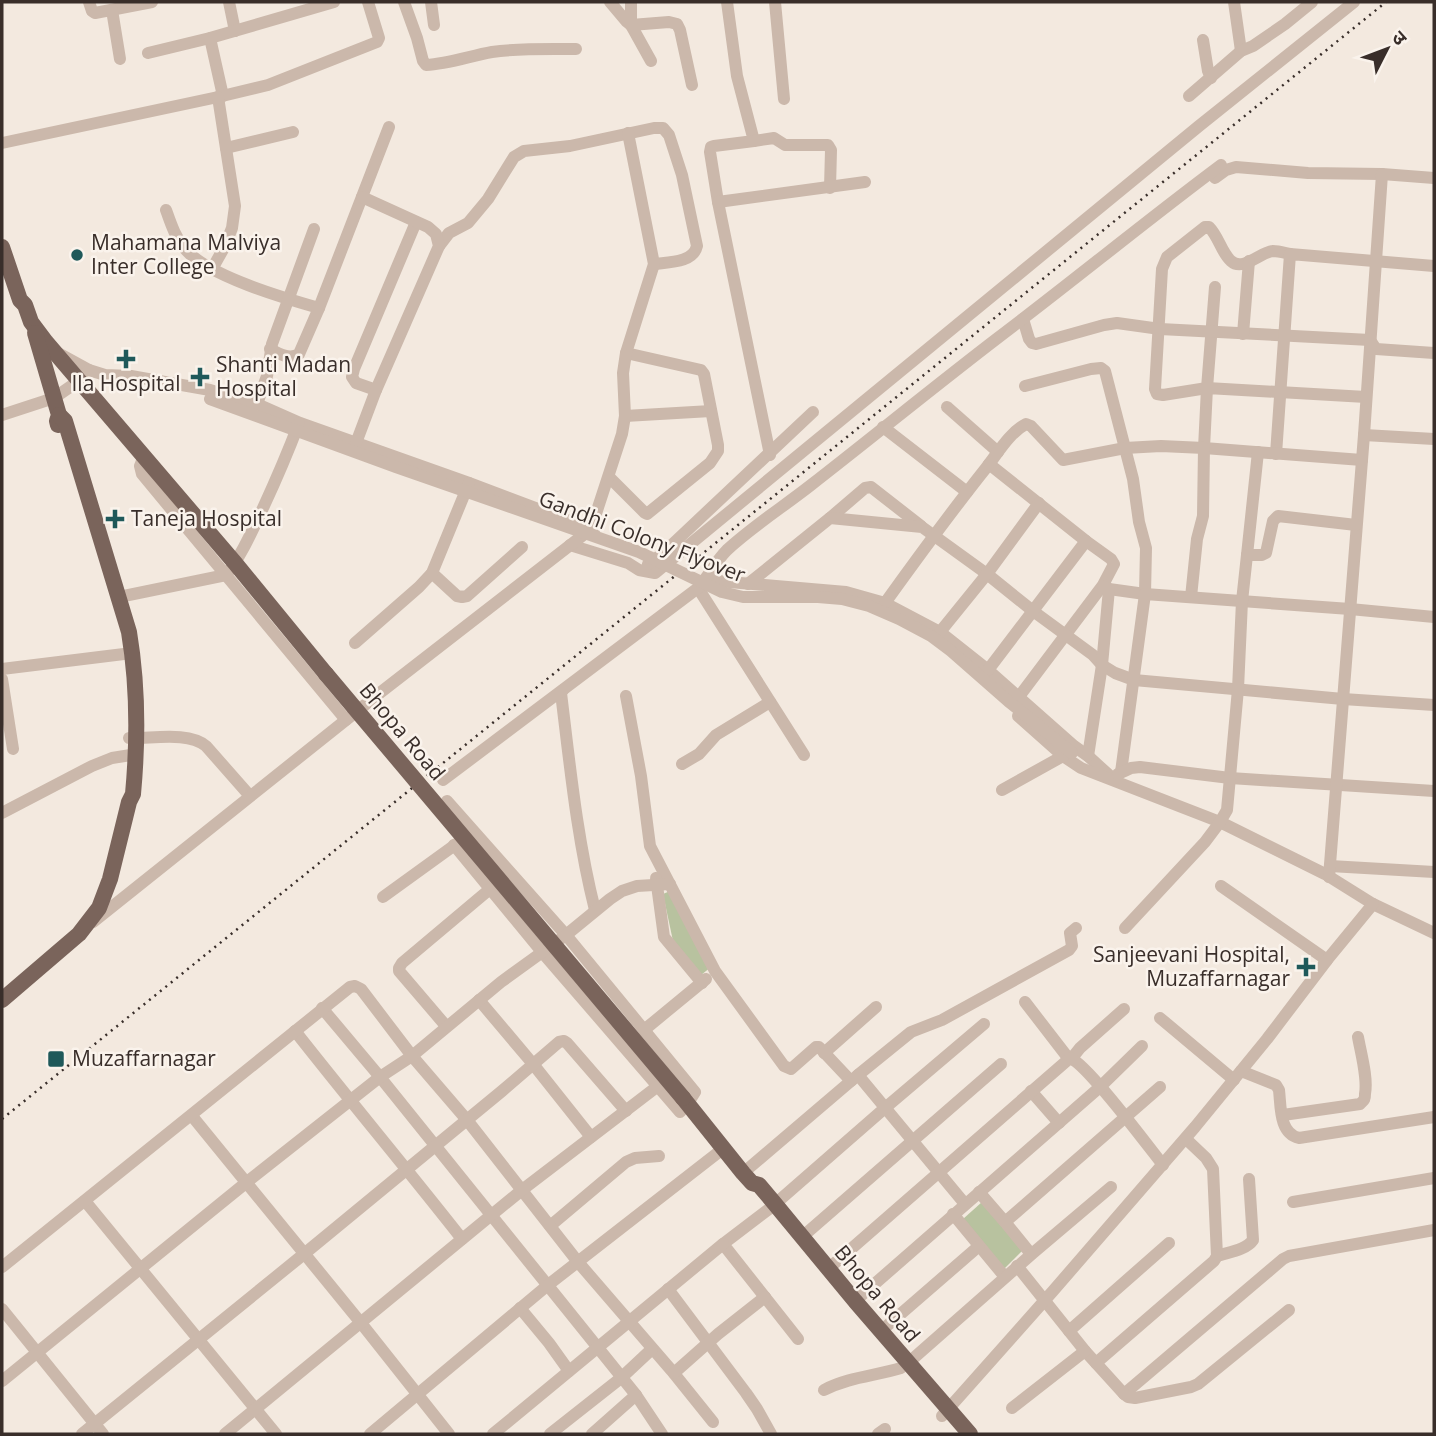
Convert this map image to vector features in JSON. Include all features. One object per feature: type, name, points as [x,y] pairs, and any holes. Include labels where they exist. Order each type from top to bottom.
[{"type":"main road","points":[[2,233],[13,258],[25,297],[24,304]]},
{"type":"main road","points":[[2,247],[20,300],[24,304]]},
{"type":"main road","name":"Bhopa Road","points":[[24,304],[31,322],[53,351],[84,375],[231,569],[326,674],[686,1101],[747,1178],[759,1185],[772,1206],[904,1365],[945,1412],[970,1434]]},
{"type":"main road","points":[[2,1000],[79,934],[99,908],[106,894],[129,802],[125,793],[133,746],[127,668],[129,632],[65,421],[59,415],[31,322]]},
{"type":"main road","points":[[59,415],[57,421],[128,654]]},
{"type":"main road","name":"Bhopa Road","points":[[772,1206],[802,1237],[881,1331],[904,1365]]},
{"type":"main road","name":"Bhopa Road","points":[[945,1412],[958,1434]]},
{"type":"street","points":[[89,2],[95,13],[152,2]]},
{"type":"street","points":[[229,2],[235,31]]},
{"type":"street","points":[[148,53],[334,2]]},
{"type":"street","points":[[2,143],[268,85],[377,42],[379,38],[368,2]]},
{"type":"street","points":[[404,2],[426,65],[519,49],[576,49]]},
{"type":"street","points":[[431,2],[434,25]]},
{"type":"street","points":[[610,2],[631,25],[651,61]]},
{"type":"street","points":[[631,2],[631,25]]},
{"type":"street","points":[[727,2],[737,76],[754,141]]},
{"type":"street","points":[[775,2],[784,99]]},
{"type":"street","points":[[1234,2],[1241,51]]},
{"type":"street","points":[[1189,96],[1241,51],[1285,24],[1312,2]]},
{"type":"street","points":[[570,545],[628,563],[639,570],[655,573],[1354,2]]},
{"type":"street","points":[[112,10],[120,59]]},
{"type":"street","points":[[631,25],[669,22],[677,24],[692,85]]},
{"type":"street","points":[[210,38],[235,206],[232,228],[212,269]]},
{"type":"street","points":[[1203,40],[1210,78]]},
{"type":"street","points":[[270,349],[286,356],[297,355],[319,309],[389,127]]},
{"type":"street","points":[[356,443],[376,390],[439,246],[449,233],[468,223],[519,153],[527,149],[570,146],[654,128],[667,131],[682,175],[697,251],[685,259],[654,264]]},
{"type":"street","points":[[226,148],[293,132]]},
{"type":"street","points":[[79,934],[346,720],[591,529],[622,434],[625,416],[623,373],[626,353],[654,264],[628,133]]},
{"type":"street","points":[[770,455],[718,202],[710,148],[774,138],[785,145],[828,145],[831,150],[830,188]]},
{"type":"street","points":[[443,780],[702,584],[719,559],[740,539],[1221,165]]},
{"type":"street","points":[[1204,186],[1226,170],[1236,167],[1434,178]]},
{"type":"street","points":[[1329,871],[1382,174]]},
{"type":"street","points":[[718,202],[865,182]]},
{"type":"street","points":[[362,197],[433,230],[439,246]]},
{"type":"street","points":[[166,210],[178,240],[195,259],[212,269],[288,300],[319,309]]},
{"type":"street","points":[[376,390],[356,383],[352,377],[416,222]]},
{"type":"street","points":[[1366,397],[1207,388],[1163,396],[1156,393],[1163,264],[1167,257],[1205,227],[1211,229],[1231,262],[1240,265],[1269,252],[1434,266]]},
{"type":"street","points":[[257,404],[266,380],[270,349],[314,229]]},
{"type":"street","points":[[1276,454],[1290,254]]},
{"type":"street","points":[[1243,334],[1249,261]]},
{"type":"street","points":[[1192,597],[1197,539],[1203,516],[1207,388],[1215,287]]},
{"type":"street","points":[[1023,319],[1029,339],[1036,344],[1111,324],[1370,340]]},
{"type":"street","points":[[1370,340],[1376,349],[1434,353]]},
{"type":"street","points":[[608,477],[645,513],[651,512],[714,458],[718,445],[701,370],[626,353]]},
{"type":"street","points":[[1025,386],[1102,368],[1133,479],[1146,548],[1145,594],[1117,775]]},
{"type":"street","points":[[2,415],[54,398],[84,375],[131,376],[210,390],[257,404],[300,423],[661,555]]},
{"type":"street","name":"Gandhi Colony Flyover","points":[[152,379],[639,552],[722,592],[743,597],[842,599],[899,618],[951,651],[1068,755]]},
{"type":"street","points":[[947,407],[998,452]]},
{"type":"street","points":[[625,416],[711,411]]},
{"type":"street","points":[[639,570],[661,555],[813,412]]},
{"type":"street","points":[[119,597],[231,569],[285,461],[300,423]]},
{"type":"street","points":[[885,603],[934,534],[998,452],[1019,428],[1026,424],[1063,460],[1125,448],[1161,446],[1362,460]]},
{"type":"street","points":[[883,427],[967,492]]},
{"type":"street","points":[[1364,435],[1434,439]]},
{"type":"street","points":[[1125,928],[1205,842],[1227,810],[1238,689],[1242,601],[1258,452]]},
{"type":"street","points":[[989,464],[1114,564],[1106,587],[1102,665],[1088,756]]},
{"type":"street","points":[[355,643],[432,573],[469,483]]},
{"type":"street","points":[[748,584],[865,488],[871,487],[987,573],[1093,655],[1102,665],[1133,680],[1434,705]]},
{"type":"street","points":[[940,632],[1039,503]]},
{"type":"street","points":[[1247,555],[1266,553],[1273,521],[1278,516],[1356,525]]},
{"type":"street","points":[[830,518],[922,527]]},
{"type":"street","points":[[988,670],[1086,541]]},
{"type":"street","points":[[432,573],[457,596],[467,596],[522,547]]},
{"type":"street","points":[[231,569],[346,720]]},
{"type":"street","points":[[702,584],[748,584],[846,592],[885,603],[940,632],[988,670],[1074,746],[1117,775]]},
{"type":"street","points":[[702,584],[804,755]]},
{"type":"street","points":[[1106,587],[1145,594],[1350,608],[1434,617]]},
{"type":"street","points":[[1018,698],[1106,587]]},
{"type":"street","points":[[2,669],[128,654]]},
{"type":"street","points":[[952,657],[1068,755],[1329,871],[1373,904],[1434,933]]},
{"type":"street","points":[[2,679],[13,749]]},
{"type":"street","points":[[563,690],[561,693],[579,832],[595,910]]},
{"type":"street","points":[[626,696],[650,846],[664,884],[715,971],[786,1068],[791,1069],[819,1047],[885,1108],[965,1204]]},
{"type":"street","points":[[682,764],[699,754],[720,732],[770,702]]},
{"type":"street","points":[[2,813],[133,746],[183,737],[198,740],[206,746],[250,796]]},
{"type":"street","points":[[1002,790],[1068,755]]},
{"type":"street","points":[[1117,775],[1140,767],[1230,778],[1434,791]]},
{"type":"street","points":[[447,800],[566,935],[695,1092],[680,1112],[454,845]]},
{"type":"street","points":[[383,897],[474,831]]},
{"type":"street","points":[[1329,871],[1434,872]]},
{"type":"street","points":[[2,1381],[247,1182],[380,1077],[412,1056],[446,1026],[595,910],[630,888],[664,884]]},
{"type":"street","points":[[664,884],[664,937],[702,983]]},
{"type":"street","points":[[1221,886],[1327,960]]},
{"type":"street","points":[[446,1026],[398,968],[490,889]]},
{"type":"street","points":[[945,1412],[1186,1139],[1373,904]]},
{"type":"street","points":[[747,1178],[855,1078],[906,1035],[942,1020],[1069,950],[1072,946],[1070,933],[1076,928]]},
{"type":"street","points":[[645,1030],[715,971]]},
{"type":"street","points":[[2,1267],[322,1009],[350,987],[358,987],[578,1262],[674,1373],[712,1422]]},
{"type":"street","points":[[479,1000],[591,1137]]},
{"type":"street","points":[[1025,1002],[1070,1058],[1100,1087],[1163,1165]]},
{"type":"street","points":[[824,1053],[876,1007]]},
{"type":"street","points":[[322,1009],[548,1285],[636,1395],[662,1434]]},
{"type":"street","points":[[828,1269],[1124,1009]]},
{"type":"street","points":[[1160,1018],[1237,1075],[1276,1085],[1284,1126],[1292,1137],[1434,1117]]},
{"type":"street","points":[[493,1434],[772,1206],[984,1024]]},
{"type":"street","points":[[295,1031],[462,1240]]},
{"type":"street","points":[[1283,1115],[1360,1104],[1363,1101],[1366,1094],[1359,1037]]},
{"type":"street","points":[[82,1434],[98,1429],[198,1340],[559,1042],[565,1041],[626,1111]]},
{"type":"street","points":[[855,1301],[1100,1087],[1142,1046]]},
{"type":"street","points":[[802,1237],[1001,1064]]},
{"type":"street","points":[[225,1434],[522,1190],[658,1086]]},
{"type":"street","points":[[1005,1223],[1160,1087]]},
{"type":"street","points":[[1031,1091],[1059,1123]]},
{"type":"street","points":[[192,1115],[361,1323],[442,1432]]},
{"type":"street","points":[[1096,1363],[1217,1256],[1213,1169],[1206,1158],[1186,1139]]},
{"type":"street","points":[[370,1434],[548,1285],[724,1148]]},
{"type":"street","points":[[550,1226],[626,1162],[635,1158],[659,1156]]},
{"type":"street","points":[[1293,1202],[1434,1178]]},
{"type":"street","points":[[1217,1256],[1245,1247],[1253,1240],[1249,1179]]},
{"type":"street","points":[[824,1390],[842,1381],[882,1374],[904,1365],[1111,1187]]},
{"type":"street","points":[[979,1192],[1031,1254]]},
{"type":"street","points":[[85,1201],[275,1434]]},
{"type":"street","points":[[953,1214],[1005,1277]]},
{"type":"street","points":[[1124,1394],[1283,1259],[1434,1230]]},
{"type":"street","points":[[1069,1331],[1170,1243]]},
{"type":"street","points":[[723,1244],[798,1339]]},
{"type":"street","points":[[881,1331],[979,1246]]},
{"type":"street","points":[[1017,1266],[1085,1351],[1128,1397],[1135,1398],[1198,1384],[1289,1310]]},
{"type":"street","points":[[668,1289],[746,1393],[771,1434]]},
{"type":"street","points":[[674,1373],[765,1297]]},
{"type":"street","points":[[520,1308],[569,1371]]},
{"type":"street","points":[[2,1309],[98,1429]]},
{"type":"street","points":[[550,1434],[621,1378],[652,1349]]},
{"type":"street","points":[[1012,1408],[1085,1351]]},
{"type":"street","points":[[592,1434],[636,1395]]},
{"type":"green space","points":[[670,891],[711,967],[701,975],[673,941],[663,894]]},
{"type":"green space","points":[[982,1202],[1022,1251],[1004,1269],[963,1219]]},
{"type":"railway","points":[[2,1119],[1386,2]]},
{"type":"place","name":"Mahamana Malviya Inter College","points":[[77,255]]},
{"type":"place","name":"Ila Hospital","points":[[126,359]]},
{"type":"place","name":"Shanti Madan Hospital","points":[[200,377]]},
{"type":"place","name":"Taneja Hospital","points":[[115,519]]},
{"type":"place","name":"Sanjeevani Hospital, Muzaffarnagar","points":[[1306,967]]},
{"type":"place","name":"Muzaffarnagar","points":[[56,1059]]}]
